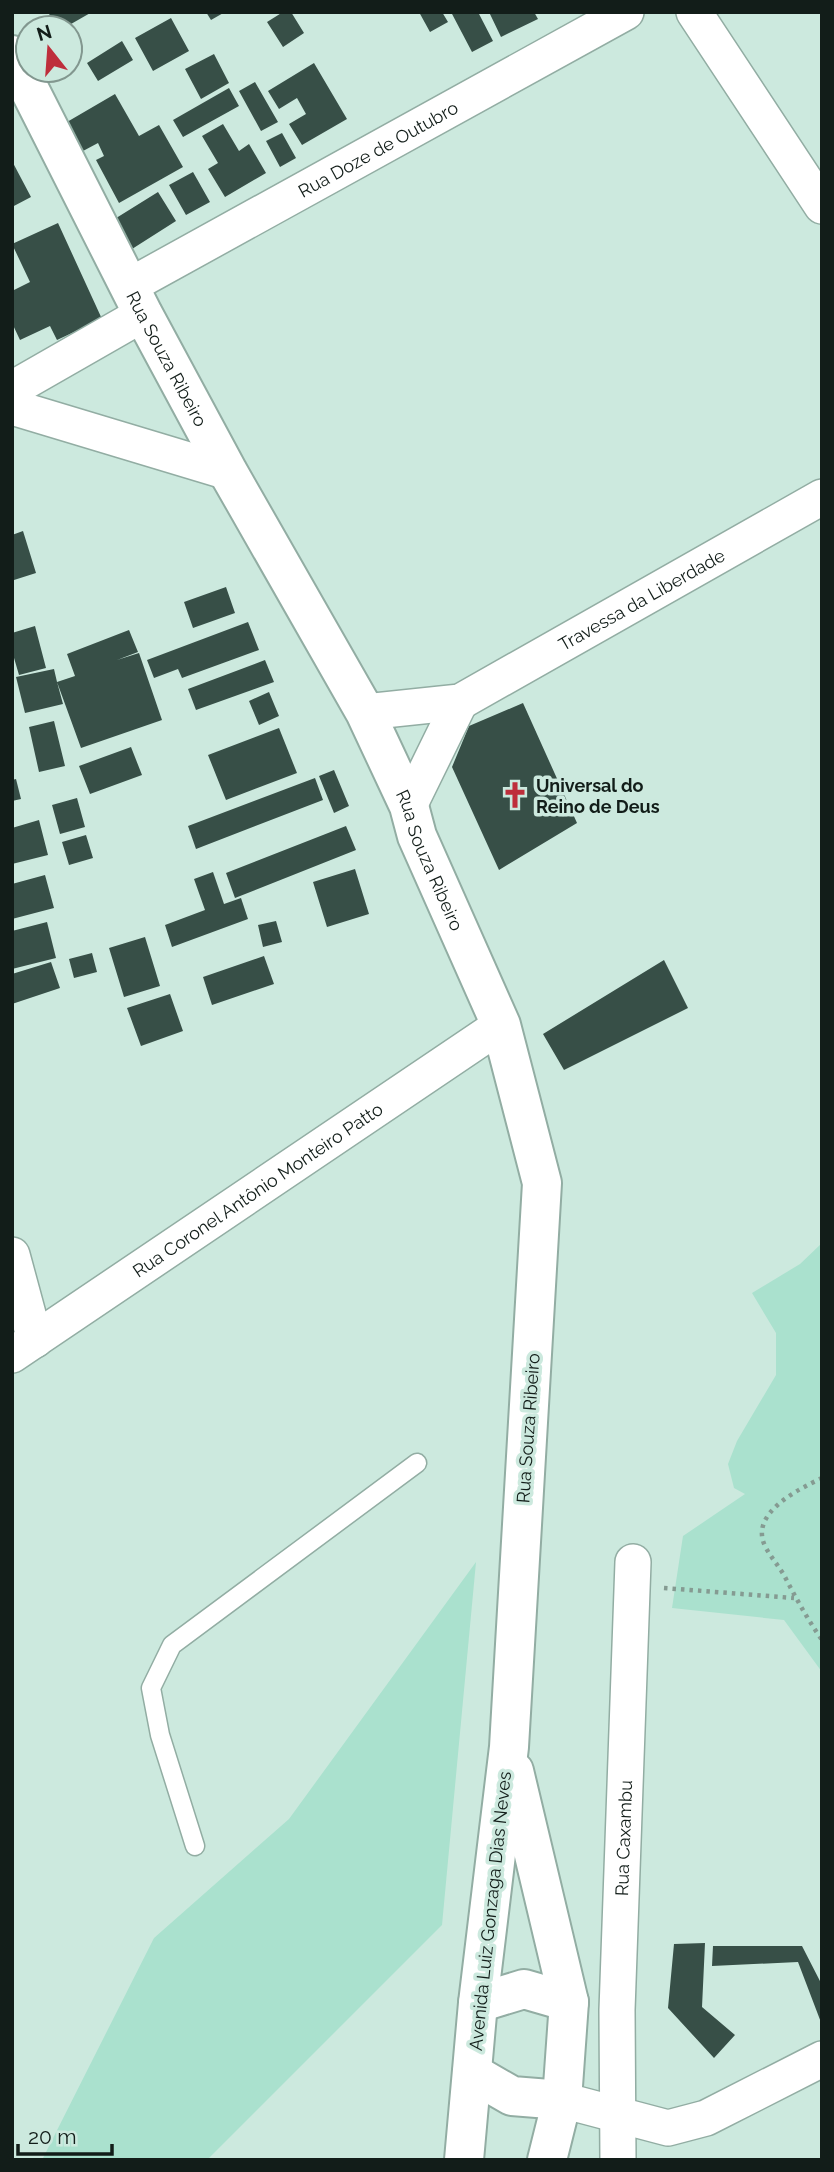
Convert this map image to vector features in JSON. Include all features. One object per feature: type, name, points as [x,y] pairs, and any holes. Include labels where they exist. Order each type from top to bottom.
[{"type":"main road","name":"Rua Souza Ribeiro","points":[[12,55],[228,472],[365,712],[409,806],[418,836],[501,1025],[542,1183],[509,1747]]},
{"type":"main road","name":"Avenida Luiz Gonzaga Dias Neves","points":[[509,1747],[569,2002],[562,2100],[548,2160]]},
{"type":"main road","name":"Avenida Luiz Gonzaga Dias Neves","points":[[464,2160],[478,2003],[509,1747]]},
{"type":"main road","points":[[478,2003],[524,1989],[569,2002]]},
{"type":"main road","points":[[472,2073],[512,2096],[562,2100]]},
{"type":"street","name":"Rua Doze de Outubro","points":[[12,389],[137,299],[626,12]]},
{"type":"street","points":[[694,12],[822,206]]},
{"type":"street","points":[[12,407],[228,472]]},
{"type":"street","name":"Travessa da Liberdade","points":[[460,702],[822,497]]},
{"type":"street","points":[[365,712],[460,702]]},
{"type":"street","points":[[409,806],[460,702]]},
{"type":"street","name":"Rua Coronel Antônio Monteiro Patto","points":[[24,1347],[501,1025]]},
{"type":"street","points":[[12,1255],[24,1347]]},
{"type":"street","name":"Rua Caxambu","points":[[618,2160],[617,2010],[633,1573]]},
{"type":"street","points":[[569,2002],[617,2010]]},
{"type":"street","points":[[562,2100],[668,2128],[706,2118],[822,2059]]},
{"type":"lane","points":[[195,1846],[160,1735],[151,1688],[172,1646],[417,1463]]},
{"type":"path","points":[[822,1478],[797,1489],[774,1508],[766,1519],[763,1538],[794,1598],[822,1640]]},
{"type":"path","points":[[633,1573],[794,1598]]},
{"type":"green space","points":[[822,1243],[822,1672],[784,1620],[672,1608],[683,1536],[745,1494],[734,1488],[728,1464],[737,1441],[776,1375],[776,1333],[752,1293],[800,1264]]},
{"type":"green space","points":[[476,1562],[442,1925],[207,2160],[42,2160],[154,1938],[289,1819]]},
{"type":"building","points":[[48,12],[92,12],[84,17],[84,14]]},
{"type":"building","points":[[206,12],[225,12],[211,20]]},
{"type":"building","points":[[283,12],[291,12],[304,33],[283,47],[267,22]]},
{"type":"building","points":[[419,12],[442,12],[448,22],[430,32]]},
{"type":"building","points":[[451,12],[478,12],[493,41],[472,52]]},
{"type":"building","points":[[489,12],[534,12],[538,19],[501,37]]},
{"type":"building","points":[[171,18],[189,51],[153,71],[135,38]]},
{"type":"building","points":[[122,41],[133,60],[98,81],[87,63]]},
{"type":"building","points":[[214,54],[229,83],[201,99],[185,69]]},
{"type":"building","points":[[314,63],[347,119],[302,145],[289,124],[306,114],[297,98],[279,109],[268,91]]},
{"type":"building","points":[[255,82],[278,122],[261,131],[239,91]]},
{"type":"building","points":[[229,88],[239,106],[183,137],[173,120]]},
{"type":"building","points":[[115,94],[139,136],[159,125],[183,167],[119,203],[96,160],[104,156],[98,143],[83,151],[67,122]]},
{"type":"building","points":[[223,124],[239,151],[249,144],[266,173],[225,197],[208,169],[218,163],[202,136]]},
{"type":"building","points":[[282,133],[296,158],[280,167],[266,141]]},
{"type":"building","points":[[12,161],[31,197],[12,207]]},
{"type":"building","points":[[193,172],[210,202],[186,215],[169,185]]},
{"type":"building","points":[[158,192],[176,221],[132,249],[113,220]]},
{"type":"building","points":[[58,223],[102,319],[57,340],[50,326],[20,340],[12,323],[12,291],[30,282],[12,244]]},
{"type":"building","points":[[23,531],[36,573],[14,580],[12,535]]},
{"type":"building","points":[[226,587],[235,613],[193,628],[184,602]]},
{"type":"building","points":[[248,622],[259,650],[182,678],[178,669],[154,678],[147,660]]},
{"type":"building","points":[[35,626],[46,668],[19,675],[12,651],[12,633]]},
{"type":"building","points":[[129,630],[138,652],[117,660],[139,653],[162,720],[81,748],[57,682],[75,676],[67,654]]},
{"type":"building","points":[[265,660],[274,682],[196,710],[188,689]]},
{"type":"building","points":[[54,669],[63,704],[25,713],[16,677]]},
{"type":"building","points":[[269,692],[279,716],[259,725],[249,701]]},
{"type":"building","name":"Universal do Reino de Deus","points":[[523,703],[577,823],[499,870],[452,767],[469,726]]},
{"type":"building","points":[[54,721],[65,766],[39,772],[29,727]]},
{"type":"building","points":[[279,728],[297,773],[226,800],[208,755]]},
{"type":"building","points":[[131,747],[142,775],[90,794],[79,766]]},
{"type":"building","points":[[334,770],[349,806],[334,813],[319,776]]},
{"type":"building","points":[[315,778],[323,800],[196,849],[188,826]]},
{"type":"building","points":[[16,779],[21,799],[12,801],[12,780]]},
{"type":"building","points":[[77,798],[85,827],[60,834],[52,805]]},
{"type":"building","points":[[39,820],[48,855],[12,864],[12,828]]},
{"type":"building","points":[[346,826],[356,850],[235,898],[226,873]]},
{"type":"building","points":[[86,835],[93,858],[69,865],[62,842]]},
{"type":"building","points":[[355,869],[369,914],[327,927],[313,882]]},
{"type":"building","points":[[213,872],[224,904],[241,898],[248,919],[172,947],[165,925],[205,910],[194,879]]},
{"type":"building","points":[[45,875],[54,908],[12,919],[12,884]]},
{"type":"building","points":[[276,921],[282,942],[263,947],[258,925]]},
{"type":"building","points":[[47,922],[56,958],[12,969],[12,931]]},
{"type":"building","points":[[145,937],[160,986],[124,997],[109,948]]},
{"type":"building","points":[[92,953],[97,972],[74,978],[69,959]]},
{"type":"building","points":[[264,956],[274,984],[212,1005],[203,977]]},
{"type":"building","points":[[664,960],[688,1008],[564,1070],[543,1034]]},
{"type":"building","points":[[51,962],[60,988],[12,1004],[12,974]]},
{"type":"building","points":[[170,994],[183,1031],[141,1046],[127,1008]]},
{"type":"building","points":[[705,1943],[702,2007],[735,2035],[714,2058],[668,2008],[674,1944]]},
{"type":"building","points":[[713,1946],[802,1946],[822,1985],[822,2025],[798,1962],[712,1966]]},
{"type":"place","name":"Universal do Reino de Deus","points":[[515,795]]}]
